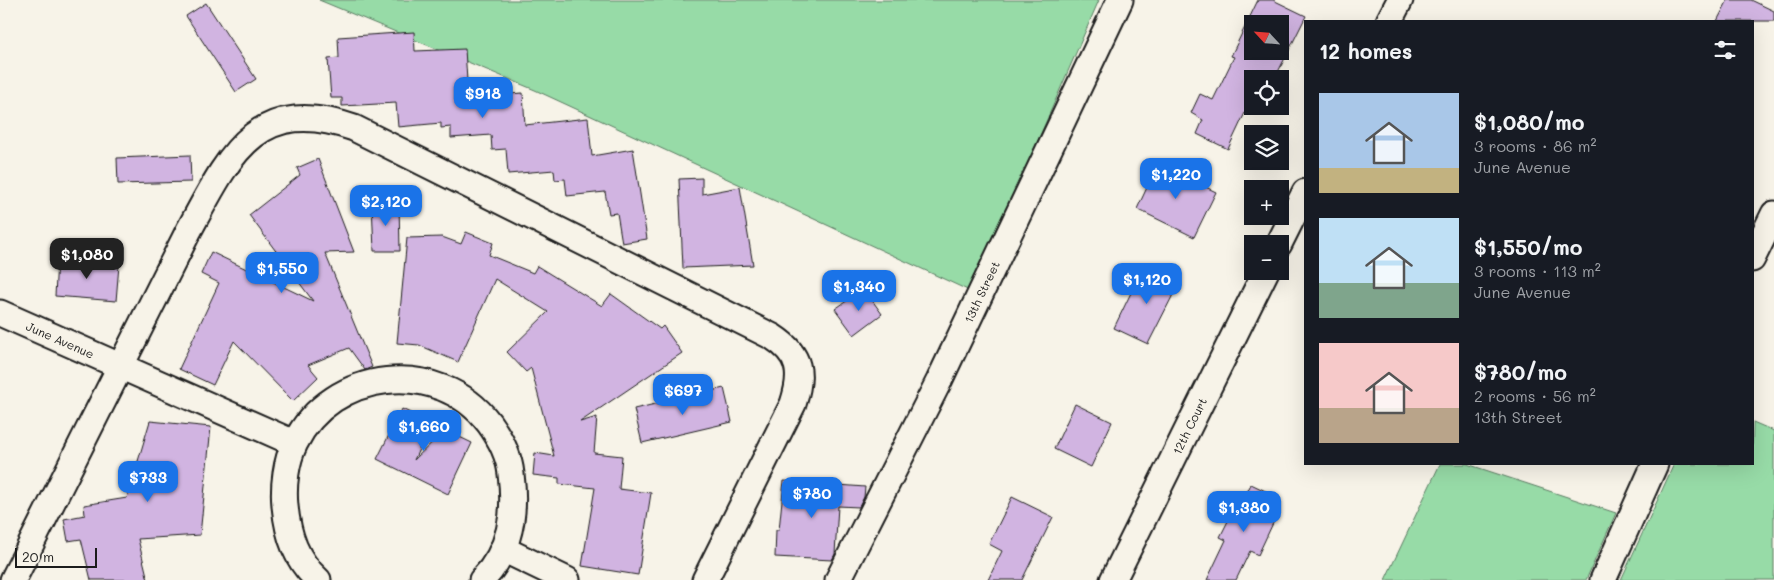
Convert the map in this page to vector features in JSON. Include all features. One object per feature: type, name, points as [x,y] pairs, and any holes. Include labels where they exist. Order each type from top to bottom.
[{"type":"street","name":"13th Street","points":[[838,580],[939,381],[1120,0]]},
{"type":"street","points":[[1390,20],[1400,0]]},
{"type":"street","points":[[13,580],[189,230],[218,178],[240,147],[262,129],[278,121],[295,118],[326,119],[354,128],[773,338],[790,351],[797,362],[799,376],[793,404],[705,580]]},
{"type":"street","points":[[1284,235],[1304,194]]},
{"type":"street","points":[[1754,255],[1774,214]]},
{"type":"street","name":"12th Court","points":[[1113,580],[1262,280]]},
{"type":"street","name":"June Avenue","points":[[0,313],[294,443]]},
{"type":"street","points":[[318,580],[298,556],[290,540],[286,520],[284,496],[286,475],[294,443],[318,413],[332,401],[370,383],[390,380],[427,382],[446,388],[462,397],[479,410],[493,428],[505,450],[512,484],[514,513],[503,549],[482,580]]},
{"type":"street","points":[[1603,580],[1656,465]]},
{"type":"street","points":[[503,549],[567,580]]},
{"type":"green space","points":[[319,0],[1099,0],[972,292],[535,90]]},
{"type":"green space","points":[[1754,422],[1774,431],[1774,580],[1621,580],[1674,465],[1754,465]]},
{"type":"green space","points":[[1440,465],[1470,465],[1616,513],[1586,580],[1385,580]]},
{"type":"building","points":[[1258,0],[1273,0],[1306,16],[1289,50],[1289,15],[1251,15]]},
{"type":"building","points":[[1728,0],[1751,0],[1774,11],[1774,21],[1718,20]]},
{"type":"building","points":[[206,3],[256,79],[236,92],[186,16]]},
{"type":"building","points":[[1244,29],[1244,60],[1284,60],[1279,70],[1244,70],[1244,115],[1228,149],[1197,134],[1203,120],[1191,113],[1200,94],[1213,100],[1234,57],[1231,56]]},
{"type":"building","points":[[414,32],[415,51],[465,49],[468,97],[523,93],[525,125],[588,118],[592,156],[633,149],[647,239],[622,243],[617,213],[609,214],[605,192],[567,196],[565,179],[555,180],[554,170],[508,174],[506,149],[492,150],[491,135],[451,138],[451,127],[441,128],[441,123],[398,127],[396,103],[342,106],[342,98],[331,98],[328,59],[339,58],[338,37]]},
{"type":"building","points":[[190,155],[191,182],[118,184],[117,158]]},
{"type":"building","points":[[318,159],[354,252],[325,253],[372,367],[365,370],[349,348],[308,365],[318,377],[293,401],[234,341],[213,385],[179,369],[219,283],[201,274],[211,252],[313,301],[249,215],[300,175],[297,168]]},
{"type":"building","points":[[1158,164],[1216,192],[1194,237],[1137,209]]},
{"type":"building","points":[[702,178],[702,194],[740,187],[753,265],[683,268],[679,179]]},
{"type":"building","points":[[372,203],[399,203],[400,251],[374,251]]},
{"type":"building","points":[[466,232],[493,243],[489,255],[533,273],[537,266],[602,306],[611,294],[660,329],[663,326],[682,353],[580,422],[597,417],[594,453],[622,456],[619,489],[651,493],[638,575],[582,566],[595,488],[559,484],[559,478],[533,475],[535,453],[554,456],[531,368],[526,372],[507,352],[548,312],[495,279],[458,362],[419,345],[397,343],[407,238],[442,237],[461,244]]},
{"type":"building","points":[[57,260],[119,265],[116,301],[55,296]]},
{"type":"building","points":[[1153,267],[1180,281],[1148,344],[1114,328],[1141,272],[1149,276]]},
{"type":"building","points":[[864,289],[882,314],[854,335],[835,309]]},
{"type":"building","points":[[724,388],[732,422],[642,443],[634,409]]},
{"type":"building","points":[[1075,404],[1112,422],[1091,467],[1054,449]]},
{"type":"building","points":[[402,409],[431,423],[414,460],[445,430],[472,443],[448,494],[377,459]]},
{"type":"building","points":[[150,421],[211,427],[200,535],[138,539],[148,580],[91,580],[81,539],[68,541],[64,519],[85,515],[84,505],[127,498]]},
{"type":"building","points":[[784,481],[865,487],[864,497],[859,507],[838,506],[835,554],[832,560],[775,557],[776,530],[779,530]]},
{"type":"building","points":[[1251,484],[1278,497],[1268,518],[1274,521],[1258,555],[1250,551],[1236,580],[1207,580],[1226,540],[1220,537],[1237,503],[1241,505]]},
{"type":"building","points":[[1012,497],[1053,517],[1022,580],[988,580],[1002,551],[989,544]]}]
